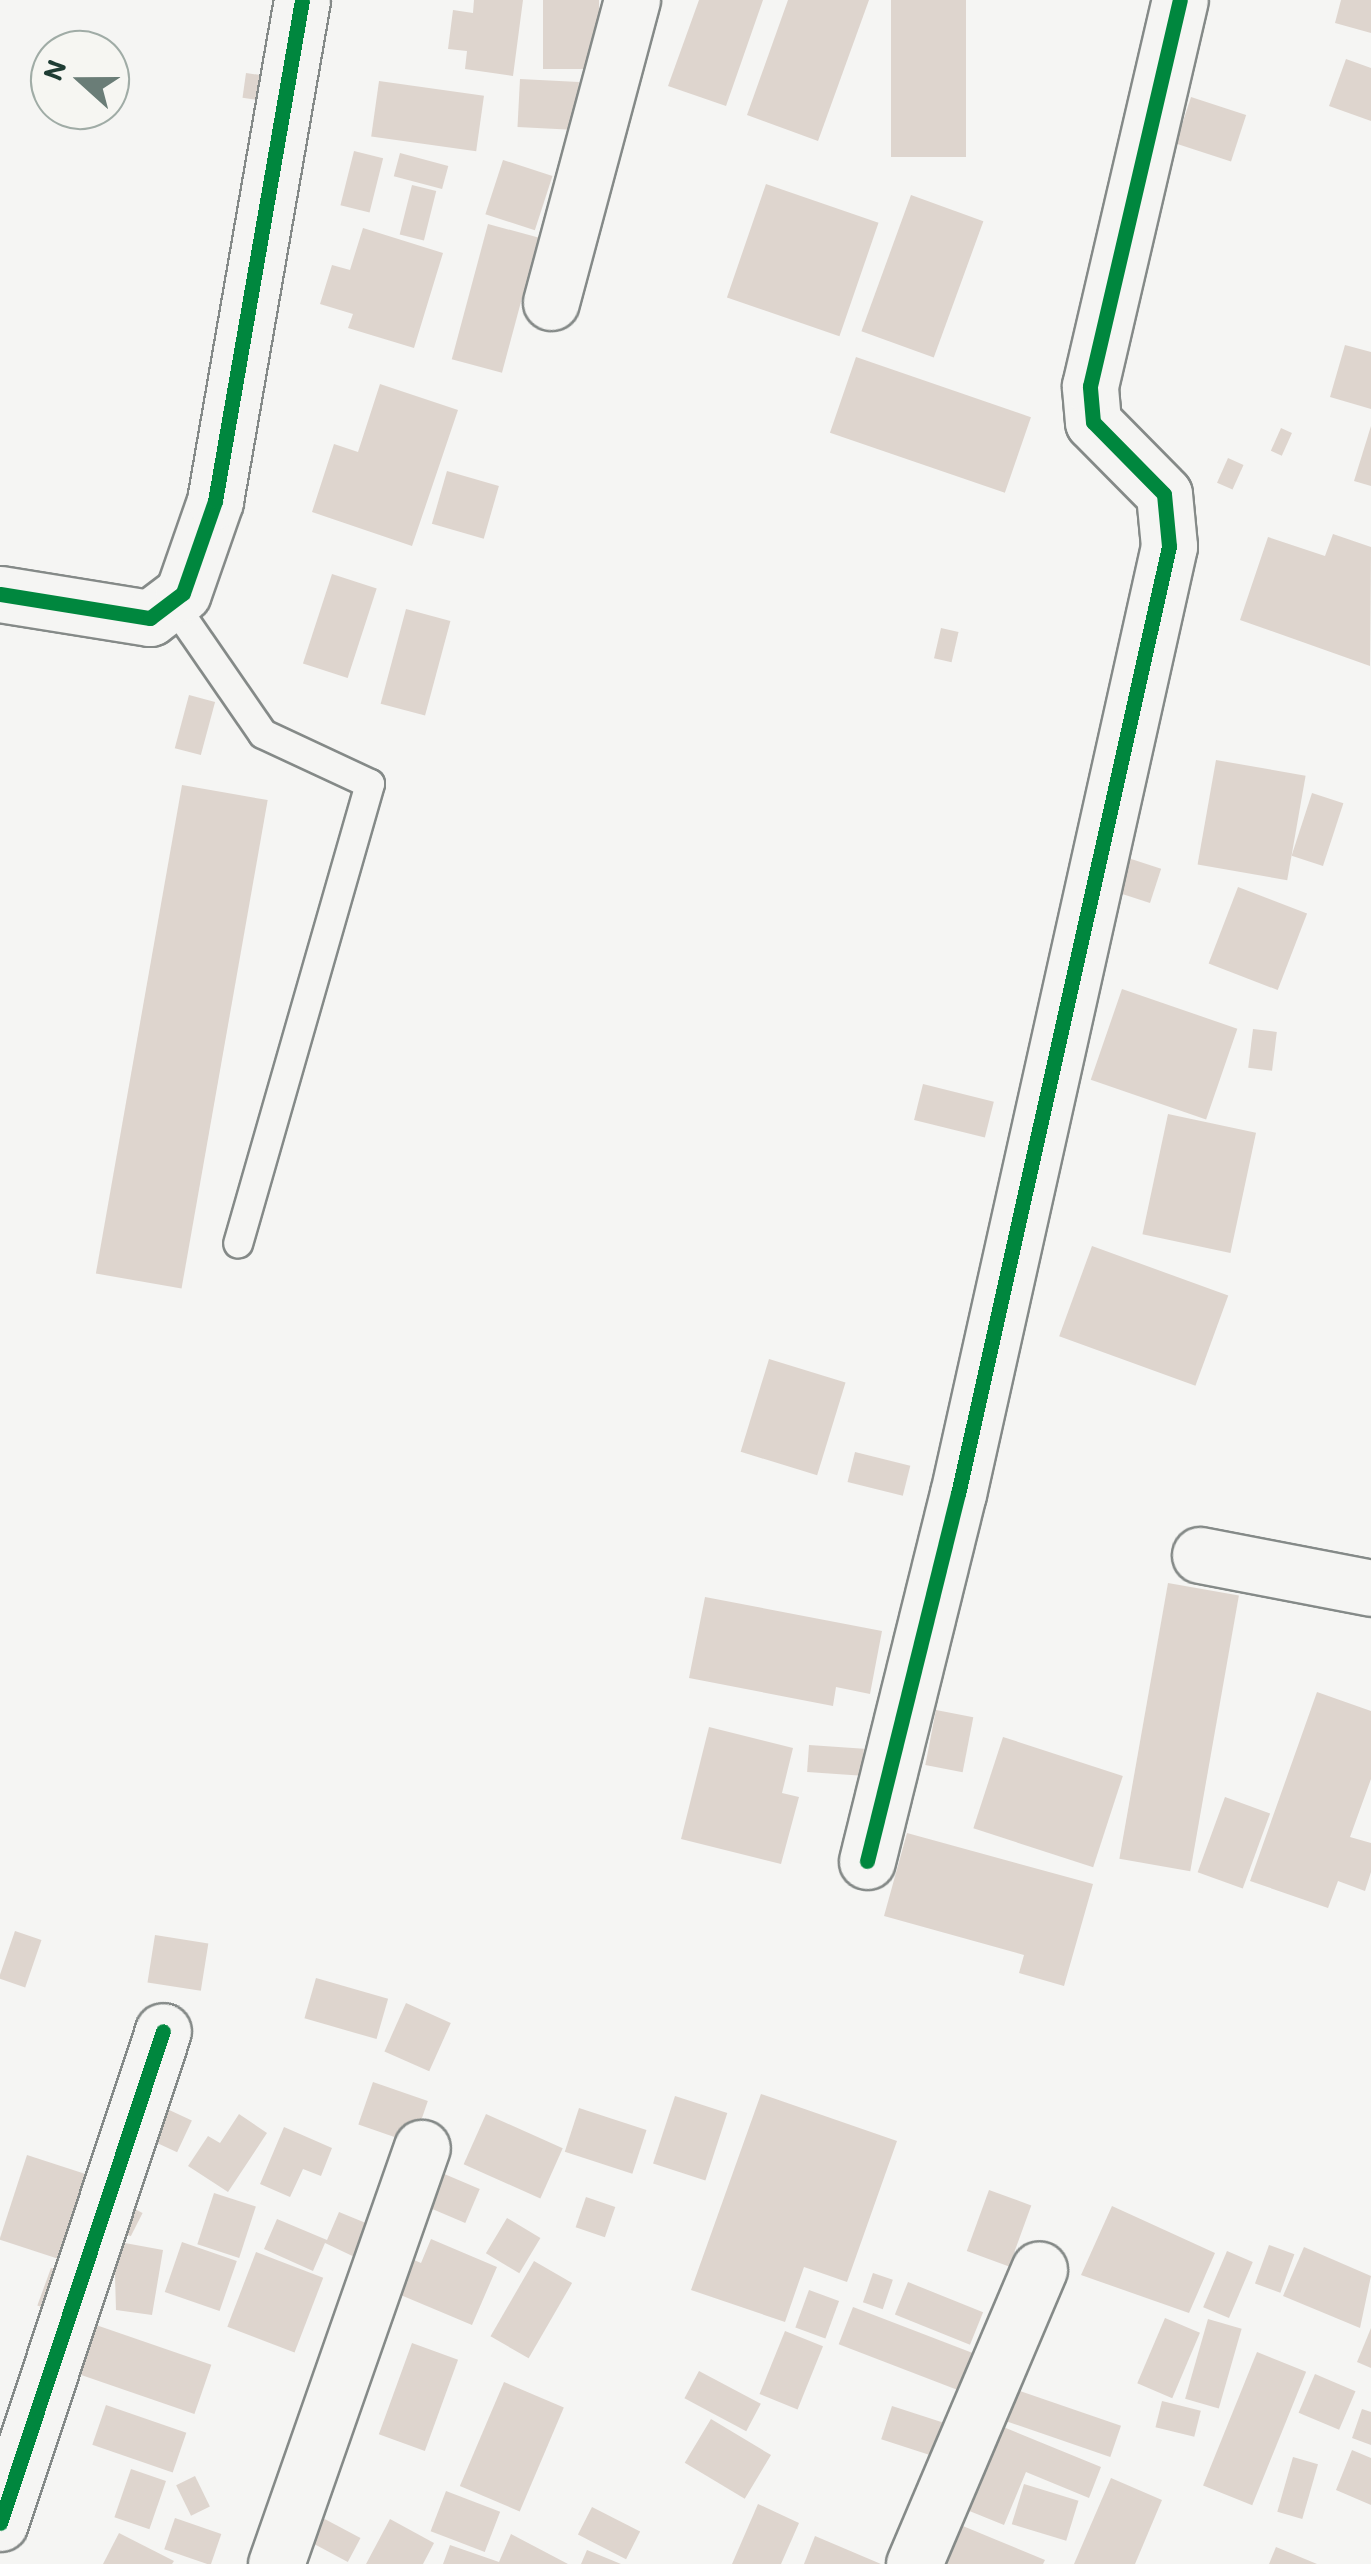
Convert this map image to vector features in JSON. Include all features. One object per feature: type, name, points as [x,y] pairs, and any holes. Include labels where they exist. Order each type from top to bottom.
[{"type":"street","points":[[0,594],[150,618],[172,602],[216,501],[302,0]]},
{"type":"street","points":[[551,302],[632,0]]},
{"type":"street","points":[[867,1860],[958,1494],[1169,546],[1164,494],[1093,422],[1090,386],[1180,0]]},
{"type":"street","points":[[1200,1556],[1371,1588]]},
{"type":"street","points":[[0,2523],[163,2030]]},
{"type":"street","points":[[276,2564],[422,2148]]},
{"type":"street","points":[[914,2564],[1039,2269]]},
{"type":"lane","points":[[172,602],[263,734],[370,784],[238,1243]]},
{"type":"building","points":[[474,0],[523,0],[513,76],[465,69],[467,51],[448,49],[453,10],[473,13]]},
{"type":"building","points":[[543,0],[599,0],[599,69],[543,69]]},
{"type":"building","points":[[699,0],[763,0],[726,106],[668,86]]},
{"type":"building","points":[[788,0],[869,0],[818,141],[747,115]]},
{"type":"building","points":[[891,0],[966,0],[966,157],[891,157]]},
{"type":"building","points":[[1341,0],[1371,0],[1371,33],[1335,23]]},
{"type":"building","points":[[1346,59],[1371,68],[1371,121],[1329,106]]},
{"type":"building","points":[[246,73],[267,76],[263,101],[243,98]]},
{"type":"building","points":[[520,79],[579,82],[576,130],[517,127]]},
{"type":"building","points":[[379,81],[484,96],[476,151],[371,136]]},
{"type":"building","points":[[1191,97],[1246,115],[1231,162],[1176,144]]},
{"type":"building","points":[[354,151],[383,158],[370,213],[340,205]]},
{"type":"building","points":[[400,153],[448,166],[442,189],[394,176]]},
{"type":"building","points":[[503,160],[552,176],[535,230],[485,214]]},
{"type":"building","points":[[766,184],[879,223],[839,336],[727,297]]},
{"type":"building","points":[[412,185],[436,191],[424,241],[400,234]]},
{"type":"building","points":[[911,195],[983,221],[934,358],[861,331]]},
{"type":"building","points":[[488,224],[538,237],[502,373],[452,359]]},
{"type":"building","points":[[363,228],[443,253],[414,348],[348,328],[353,314],[320,304],[332,265],[350,270]]},
{"type":"building","points":[[1345,345],[1371,352],[1371,409],[1330,397]]},
{"type":"building","points":[[856,357],[1031,417],[1005,493],[830,433]]},
{"type":"building","points":[[380,384],[458,410],[412,546],[312,512],[334,444],[358,452]]},
{"type":"building","points":[[1371,426],[1371,486],[1354,481]]},
{"type":"building","points":[[1281,428],[1292,433],[1282,456],[1271,451]]},
{"type":"building","points":[[1228,458],[1244,465],[1233,490],[1217,483]]},
{"type":"building","points":[[447,471],[499,486],[484,539],[432,524]]},
{"type":"building","points":[[1333,534],[1371,547],[1370,666],[1240,620],[1268,537],[1325,556]]},
{"type":"building","points":[[332,574],[377,589],[348,678],[303,663]]},
{"type":"building","points":[[406,609],[450,621],[425,716],[381,704]]},
{"type":"building","points":[[941,628],[959,632],[952,662],[934,658]]},
{"type":"building","points":[[189,695],[215,702],[201,755],[175,748]]},
{"type":"building","points":[[1216,760],[1306,776],[1287,880],[1198,864]]},
{"type":"building","points":[[182,785],[268,800],[182,1289],[96,1273]]},
{"type":"building","points":[[1312,793],[1343,803],[1323,866],[1292,856]]},
{"type":"building","points":[[1125,857],[1161,869],[1150,903],[1114,891]]},
{"type":"building","points":[[1238,887],[1307,914],[1278,990],[1209,964]]},
{"type":"building","points":[[1122,989],[1237,1029],[1206,1119],[1091,1080]]},
{"type":"building","points":[[1253,1029],[1277,1032],[1272,1071],[1248,1068]]},
{"type":"building","points":[[923,1084],[994,1102],[985,1138],[914,1120]]},
{"type":"building","points":[[1168,1114],[1256,1133],[1230,1253],[1142,1234]]},
{"type":"building","points":[[1092,1246],[1228,1296],[1195,1386],[1059,1336]]},
{"type":"building","points":[[769,1359],[846,1382],[817,1475],[741,1452]]},
{"type":"building","points":[[855,1452],[910,1466],[903,1496],[848,1482]]},
{"type":"building","points":[[1168,1583],[1239,1596],[1190,1871],[1119,1859]]},
{"type":"building","points":[[705,1597],[882,1631],[870,1694],[836,1687],[833,1706],[689,1678]]},
{"type":"building","points":[[1317,1692],[1371,1711],[1371,1779],[1350,1837],[1371,1843],[1371,1872],[1365,1891],[1338,1881],[1328,1908],[1250,1881]]},
{"type":"building","points":[[936,1710],[973,1717],[963,1772],[925,1765]]},
{"type":"building","points":[[709,1727],[793,1748],[782,1793],[799,1797],[781,1864],[681,1839]]},
{"type":"building","points":[[1003,1737],[1123,1776],[1093,1867],[973,1828]]},
{"type":"building","points":[[809,1745],[864,1749],[862,1776],[807,1772]]},
{"type":"building","points":[[1225,1797],[1270,1813],[1243,1889],[1198,1872]]},
{"type":"building","points":[[907,1833],[1093,1884],[1064,1986],[1019,1973],[1024,1955],[884,1916]]},
{"type":"building","points":[[15,1931],[41,1940],[25,1987],[0,1979]]},
{"type":"building","points":[[155,1935],[208,1943],[201,1991],[147,1982]]},
{"type":"building","points":[[316,1978],[388,1999],[377,2039],[304,2018]]},
{"type":"building","points":[[406,2003],[451,2023],[429,2071],[384,2051]]},
{"type":"building","points":[[373,2082],[428,2101],[413,2143],[358,2125]]},
{"type":"building","points":[[761,2094],[897,2141],[847,2282],[804,2267],[785,2322],[691,2290]]},
{"type":"building","points":[[675,2096],[727,2113],[705,2181],[653,2164]]},
{"type":"building","points":[[152,2102],[192,2121],[177,2152],[137,2134]]},
{"type":"building","points":[[579,2108],[647,2130],[632,2174],[565,2152]]},
{"type":"building","points":[[239,2114],[267,2133],[228,2192],[188,2166],[208,2136],[220,2143]]},
{"type":"building","points":[[486,2114],[563,2148],[540,2198],[464,2164]]},
{"type":"building","points":[[284,2127],[332,2148],[321,2176],[303,2169],[290,2197],[260,2184]]},
{"type":"building","points":[[27,2155],[99,2178],[72,2263],[0,2240]]},
{"type":"building","points":[[442,2173],[480,2189],[465,2223],[428,2207]]},
{"type":"building","points":[[989,2190],[1031,2205],[1009,2266],[967,2251]]},
{"type":"building","points":[[214,2193],[256,2207],[239,2258],[197,2244]]},
{"type":"building","points":[[586,2197],[615,2207],[605,2237],[576,2227]]},
{"type":"building","points":[[123,2203],[143,2213],[131,2236],[111,2226]]},
{"type":"building","points":[[1112,2206],[1215,2253],[1189,2313],[1081,2275]]},
{"type":"building","points":[[339,2212],[378,2228],[363,2261],[325,2243],[313,2271],[264,2249],[277,2219],[327,2240]]},
{"type":"building","points":[[507,2218],[540,2238],[519,2273],[486,2253]]},
{"type":"building","points":[[431,2239],[497,2267],[472,2325],[384,2288],[398,2253],[421,2263]]},
{"type":"building","points":[[114,2241],[163,2250],[152,2315],[116,2310]]},
{"type":"building","points":[[182,2242],[237,2261],[220,2311],[165,2292]]},
{"type":"building","points":[[1269,2245],[1294,2254],[1280,2293],[1255,2284]]},
{"type":"building","points":[[1304,2247],[1371,2276],[1360,2328],[1283,2296]]},
{"type":"building","points":[[1227,2251],[1253,2262],[1229,2318],[1203,2307]]},
{"type":"building","points":[[256,2252],[323,2278],[295,2352],[227,2327]]},
{"type":"building","points":[[534,2261],[572,2283],[529,2358],[491,2336]]},
{"type":"building","points":[[51,2268],[79,2278],[66,2316],[37,2306]]},
{"type":"building","points":[[873,2273],[893,2280],[883,2309],[863,2302]]},
{"type":"building","points":[[908,2282],[983,2312],[970,2345],[895,2314]]},
{"type":"building","points":[[809,2290],[839,2301],[825,2339],[795,2328]]},
{"type":"building","points":[[853,2307],[975,2354],[961,2391],[839,2344]]},
{"type":"building","points":[[1165,2318],[1200,2333],[1172,2398],[1137,2383]]},
{"type":"building","points":[[1208,2319],[1242,2329],[1219,2408],[1185,2399]]},
{"type":"building","points":[[96,2325],[211,2365],[194,2414],[79,2374]]},
{"type":"building","points":[[1371,2328],[1371,2368],[1357,2362]]},
{"type":"building","points":[[785,2331],[823,2346],[798,2409],[760,2394]]},
{"type":"building","points":[[412,2343],[458,2360],[425,2451],[379,2434]]},
{"type":"building","points":[[1257,2352],[1306,2372],[1252,2505],[1203,2486]]},
{"type":"building","points":[[699,2371],[761,2404],[746,2431],[684,2398]]},
{"type":"building","points":[[1315,2374],[1356,2391],[1339,2430],[1299,2413]]},
{"type":"building","points":[[504,2382],[564,2407],[520,2511],[460,2486]]},
{"type":"building","points":[[1017,2390],[1121,2426],[1110,2457],[1006,2421]]},
{"type":"building","points":[[1162,2401],[1201,2411],[1194,2437],[1155,2427]]},
{"type":"building","points":[[106,2405],[186,2433],[173,2472],[92,2445]]},
{"type":"building","points":[[892,2406],[949,2425],[938,2458],[881,2439]]},
{"type":"building","points":[[1362,2409],[1371,2412],[1371,2445],[1352,2438]]},
{"type":"building","points":[[711,2419],[771,2455],[745,2499],[685,2463]]},
{"type":"building","points":[[996,2424],[1101,2467],[1089,2498],[1026,2472],[1004,2525],[962,2508]]},
{"type":"building","points":[[1352,2450],[1371,2458],[1371,2505],[1336,2490]]},
{"type":"building","points":[[1293,2457],[1318,2464],[1302,2519],[1277,2512]]},
{"type":"building","points":[[131,2469],[166,2481],[149,2529],[114,2517]]},
{"type":"building","points":[[195,2476],[210,2507],[191,2516],[176,2485]]},
{"type":"building","points":[[1111,2478],[1162,2500],[1135,2564],[1074,2564]]},
{"type":"building","points":[[1024,2484],[1079,2501],[1066,2541],[1012,2524]]},
{"type":"building","points":[[446,2491],[500,2512],[485,2552],[431,2531]]},
{"type":"building","points":[[758,2504],[799,2523],[781,2564],[732,2564]]},
{"type":"building","points":[[592,2507],[640,2532],[626,2559],[578,2535]]},
{"type":"building","points":[[319,2516],[360,2538],[348,2562],[306,2540]]},
{"type":"building","points":[[175,2518],[221,2534],[211,2564],[164,2549]]},
{"type":"building","points":[[390,2519],[434,2543],[423,2564],[366,2564]]},
{"type":"building","points":[[958,2524],[1045,2560],[1043,2564],[942,2564]]},
{"type":"building","points":[[119,2533],[174,2561],[103,2564]]},
{"type":"building","points":[[511,2534],[568,2564],[443,2564],[450,2545],[499,2562]]},
{"type":"building","points":[[815,2536],[881,2564],[804,2564]]},
{"type":"building","points":[[1276,2547],[1317,2564],[1269,2564]]},
{"type":"building","points":[[587,2550],[621,2564],[581,2564]]},
{"type":"cycle path","points":[[0,594],[150,618],[183,593],[215,501],[302,0]]},
{"type":"cycle path","points":[[867,1861],[958,1494],[1169,546],[1164,494],[1093,422],[1090,386],[1180,0]]},
{"type":"cycle path","points":[[0,2523],[163,2031]]}]
